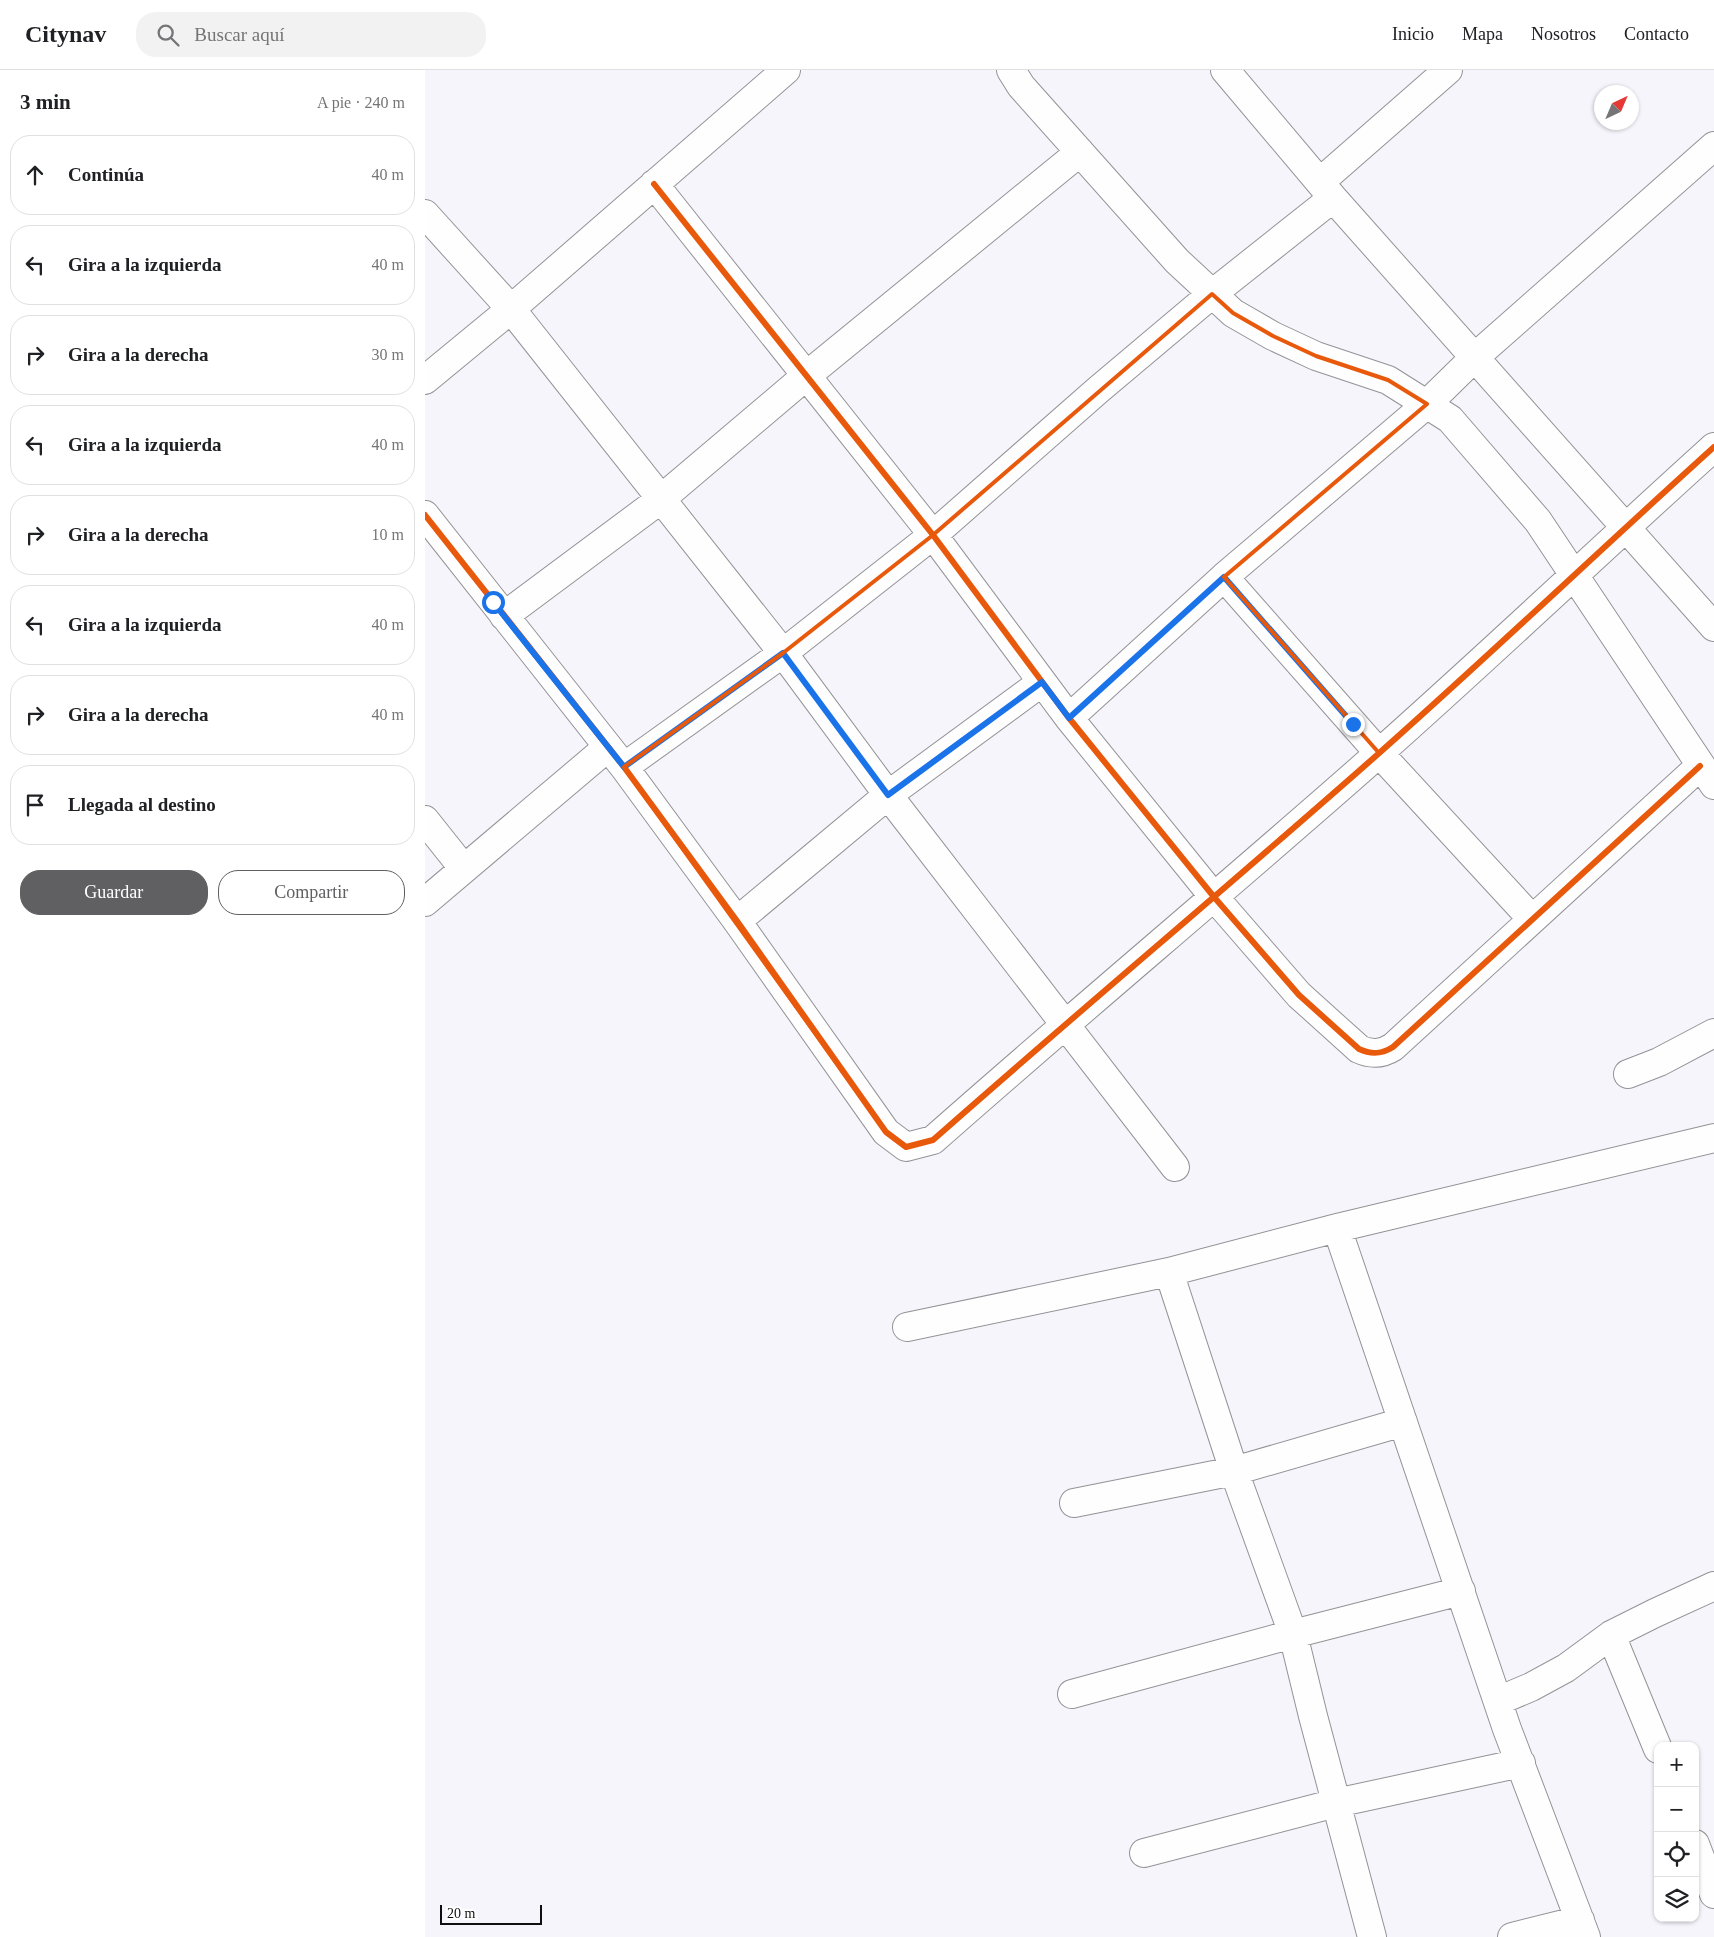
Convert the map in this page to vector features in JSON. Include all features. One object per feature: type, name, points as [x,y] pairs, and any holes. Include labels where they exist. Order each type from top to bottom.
[{"type":"street","points":[[425,380],[511,309],[786,70]]},
{"type":"street","points":[[654,184],[933,535],[1069,718],[1214,897],[1299,995],[1359,1049],[1368,1053],[1386,1052],[1532,919],[1707,776],[1538,521],[1451,419],[1388,380],[1316,356],[1273,336],[1233,312],[1177,261],[1021,86],[1011,70]]},
{"type":"street","points":[[1225,70],[1327,190],[1714,627]]},
{"type":"street","points":[[425,902],[464,869],[616,757],[783,653],[933,535],[1098,390],[1213,294],[1327,190],[1448,70]]},
{"type":"street","points":[[1069,718],[1224,577],[1427,404],[1475,357],[1714,146]]},
{"type":"street","points":[[504,616],[661,499],[805,376],[1080,152]]},
{"type":"street","points":[[425,214],[511,309],[783,653],[888,795],[1175,1167]]},
{"type":"street","points":[[425,514],[616,757],[737,921],[886,1132],[906,1147],[933,1140],[1064,1024],[1214,897],[1379,753],[1714,447]]},
{"type":"street","points":[[1224,577],[1379,753],[1532,919]]},
{"type":"street","points":[[737,921],[888,795],[1042,682]]},
{"type":"street","points":[[425,820],[464,869]]},
{"type":"street","points":[[1628,1074],[1666,1059],[1714,1033]]},
{"type":"street","points":[[907,1328],[1169,1272],[1337,1228],[1714,1138]]},
{"type":"street","points":[[1337,1228],[1498,1701],[1583,1928],[1512,1937]]},
{"type":"street","points":[[1169,1272],[1235,1471],[1293,1634],[1372,1937]]},
{"type":"street","points":[[1074,1503],[1235,1471],[1403,1422]]},
{"type":"street","points":[[1498,1701],[1531,1688],[1566,1668],[1611,1635],[1714,1586]]},
{"type":"street","points":[[1072,1694],[1461,1591]]},
{"type":"street","points":[[1611,1635],[1655,1742]]},
{"type":"street","points":[[1144,1853],[1336,1803],[1521,1763]]},
{"type":"street","points":[[1699,1855],[1714,1894]]},
{"type":"highlighted area","points":[[1212,294],[1233,313],[1273,336],[1316,356],[1388,380],[1427,404],[1224,577],[1379,753],[933,1140],[906,1147],[886,1132],[624,767],[783,653],[933,535]]},
{"type":"cycle path","points":[[654,184],[933,535],[1069,718],[1214,897],[1299,995],[1359,1049],[1377,1053],[1393,1047],[1700,766]]},
{"type":"cycle path","points":[[425,515],[624,767],[737,921],[886,1132],[906,1147],[933,1140],[1266,852],[1420,717],[1714,447]]},
{"type":"route","points":[[493,602],[624,767],[783,653],[888,795],[1042,682],[1069,718],[1224,577],[1353,724]]}]
